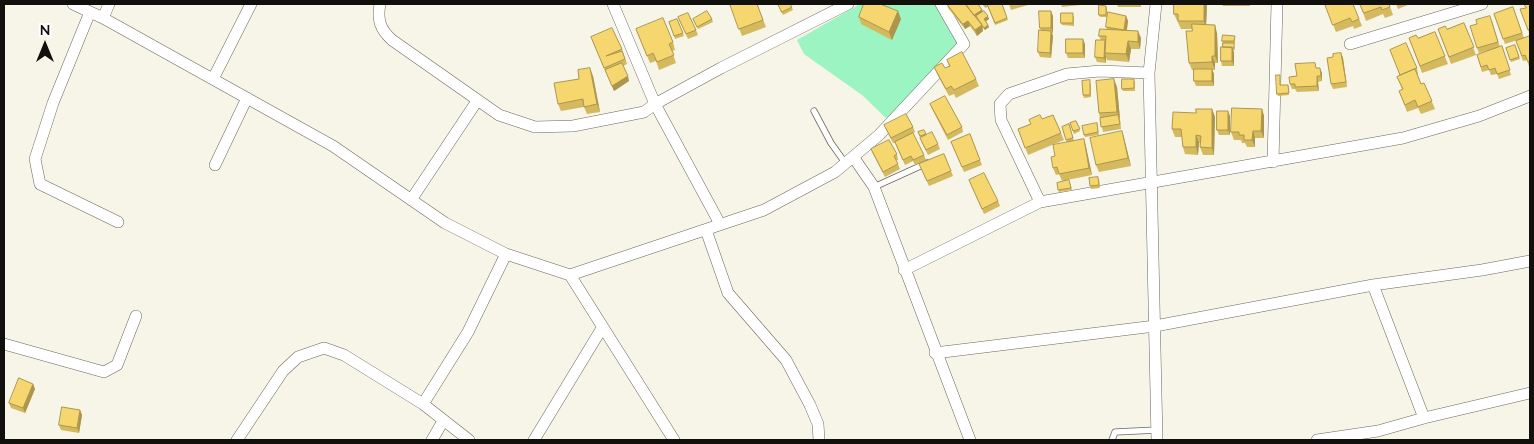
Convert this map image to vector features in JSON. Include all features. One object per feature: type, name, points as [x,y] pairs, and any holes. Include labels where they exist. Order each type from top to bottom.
[{"type":"street","points":[[73,4],[103,18],[333,146],[445,223],[506,254],[570,276],[764,210],[850,161],[896,118],[964,44],[942,4]]},
{"type":"street","points":[[103,18],[109,4]]},
{"type":"street","points":[[213,79],[251,4]]},
{"type":"street","points":[[380,4],[379,22],[382,31],[499,115],[535,127],[574,126],[644,112],[655,104],[848,4]]},
{"type":"street","points":[[613,4],[655,104],[720,224]]},
{"type":"street","points":[[1156,4],[1149,73],[1157,435]]},
{"type":"street","points":[[1273,162],[1277,4]]},
{"type":"street","points":[[1350,44],[1482,4]]},
{"type":"street","points":[[90,12],[53,103],[35,160],[40,184],[118,222]]},
{"type":"street","points":[[1040,202],[1001,120],[1000,104],[1010,94],[1067,74],[1100,71],[1149,73]]},
{"type":"street","points":[[904,270],[1040,202],[1403,138],[1479,116],[1530,96]]},
{"type":"street","points":[[215,165],[247,98]]},
{"type":"street","points":[[411,200],[470,108],[477,101]]},
{"type":"street","points":[[850,161],[874,187],[935,353],[970,440]]},
{"type":"street","points":[[706,230],[728,293],[786,360],[818,424],[819,440]]},
{"type":"street","points":[[423,404],[468,332],[506,254]]},
{"type":"street","points":[[935,353],[1155,326],[1373,285],[1482,270],[1530,260]]},
{"type":"street","points":[[570,276],[674,440]]},
{"type":"street","points":[[1373,285],[1424,418]]},
{"type":"street","points":[[4,344],[104,372],[117,365],[136,316]]},
{"type":"street","points":[[534,440],[602,328]]},
{"type":"street","points":[[237,440],[283,371],[298,357],[324,348],[344,355],[423,404],[469,440]]},
{"type":"street","points":[[1317,440],[1378,431],[1530,393]]},
{"type":"street","points":[[432,440],[443,421]]},
{"type":"lane","points":[[814,111],[831,143],[850,161]]},
{"type":"lane","points":[[874,187],[929,162]]},
{"type":"lane","points":[[1112,440],[1115,432],[1157,435]]},
{"type":"green space","points":[[860,4],[933,4],[940,6],[960,44],[900,110],[886,118],[862,95],[804,54],[797,40]]},
{"type":"building","points":[[730,4],[757,4],[763,20],[739,29]]},
{"type":"building","points":[[778,4],[790,4],[792,7],[782,12]]},
{"type":"building","points":[[864,4],[880,4],[898,11],[889,32],[859,17]]},
{"type":"building","points":[[947,4],[965,4],[982,25],[975,30],[968,21],[963,24]]},
{"type":"building","points":[[966,4],[978,4],[982,10],[974,15]]},
{"type":"building","points":[[987,4],[1002,4],[1007,18],[995,23]]},
{"type":"building","points":[[1174,4],[1204,4],[1204,21],[1178,21],[1178,14],[1174,14]]},
{"type":"building","points":[[1325,4],[1353,4],[1359,19],[1352,22],[1350,18],[1333,25]]},
{"type":"building","points":[[1360,4],[1389,4],[1390,7],[1382,10],[1381,7],[1364,13]]},
{"type":"building","points":[[1524,4],[1530,4],[1530,29],[1528,30],[1520,9],[1526,8]]},
{"type":"building","points":[[1099,5],[1106,6],[1106,15],[1099,15]]},
{"type":"building","points":[[1513,7],[1522,33],[1503,39],[1494,14]]},
{"type":"building","points":[[707,11],[712,19],[697,27],[693,19]]},
{"type":"building","points":[[984,11],[988,16],[984,19],[988,25],[984,28],[976,16]]},
{"type":"building","points":[[1039,11],[1051,11],[1051,28],[1040,28]]},
{"type":"building","points":[[1108,12],[1126,16],[1124,30],[1106,27]]},
{"type":"building","points":[[688,13],[696,30],[686,34],[678,17]]},
{"type":"building","points":[[1061,13],[1073,13],[1073,23],[1061,23]]},
{"type":"building","points":[[1490,16],[1498,42],[1477,48],[1470,26],[1477,24],[1476,20]]},
{"type":"building","points":[[663,18],[673,42],[669,44],[674,55],[657,62],[653,53],[647,56],[636,29]]},
{"type":"building","points":[[677,19],[683,33],[674,36],[669,22]]},
{"type":"building","points":[[1464,23],[1474,47],[1449,57],[1438,29],[1445,26],[1447,29]]},
{"type":"building","points":[[1192,24],[1215,25],[1215,56],[1212,56],[1212,62],[1189,63],[1186,31],[1192,31]]},
{"type":"building","points":[[612,28],[622,49],[606,56],[622,51],[625,59],[604,68],[591,37]]},
{"type":"building","points":[[1100,29],[1138,31],[1138,42],[1128,41],[1126,54],[1105,53],[1106,36],[1099,36]]},
{"type":"building","points":[[1039,30],[1051,31],[1050,53],[1038,52]]},
{"type":"building","points":[[1435,32],[1445,56],[1420,66],[1409,38],[1416,35],[1418,38]]},
{"type":"building","points":[[1223,35],[1235,36],[1234,41],[1222,41]]},
{"type":"building","points":[[1530,36],[1530,61],[1528,62],[1525,55],[1522,56],[1516,41]]},
{"type":"building","points":[[1066,39],[1083,39],[1083,53],[1066,53]]},
{"type":"building","points":[[1096,40],[1105,40],[1104,58],[1095,57]]},
{"type":"building","points":[[1223,43],[1234,43],[1234,48],[1223,47]]},
{"type":"building","points":[[1406,43],[1417,68],[1400,75],[1390,50]]},
{"type":"building","points":[[1515,45],[1519,57],[1510,60],[1506,48]]},
{"type":"building","points":[[1502,46],[1510,70],[1497,74],[1495,68],[1489,70],[1487,65],[1481,67],[1477,55]]},
{"type":"building","points":[[1221,47],[1232,47],[1232,61],[1221,61]]},
{"type":"building","points":[[962,52],[976,79],[954,90],[951,86],[946,89],[934,67],[942,63],[945,68],[950,66],[947,60]]},
{"type":"building","points":[[1341,53],[1346,82],[1331,84],[1327,58],[1333,57],[1333,54]]},
{"type":"building","points":[[622,63],[628,76],[612,86],[605,70]]},
{"type":"building","points":[[1315,63],[1316,68],[1320,68],[1321,76],[1317,76],[1317,86],[1295,87],[1295,84],[1290,84],[1289,77],[1297,76],[1295,64]]},
{"type":"building","points":[[590,68],[597,104],[584,107],[583,99],[558,104],[554,83],[579,79],[578,70]]},
{"type":"building","points":[[1194,69],[1212,69],[1212,81],[1194,81]]},
{"type":"building","points":[[1415,69],[1421,84],[1424,83],[1432,101],[1418,107],[1415,100],[1405,105],[1399,91],[1403,89],[1397,77]]},
{"type":"building","points":[[1276,75],[1280,75],[1280,85],[1288,85],[1289,93],[1277,94]]},
{"type":"building","points":[[1114,79],[1117,112],[1099,113],[1096,81]]},
{"type":"building","points":[[1122,79],[1134,79],[1134,88],[1122,89]]},
{"type":"building","points":[[1090,80],[1090,95],[1083,95],[1082,81]]},
{"type":"building","points":[[945,96],[962,127],[947,135],[930,104]]},
{"type":"building","points":[[1232,108],[1262,109],[1261,131],[1253,131],[1252,140],[1244,140],[1244,135],[1239,135],[1239,132],[1231,132]]},
{"type":"building","points":[[1196,109],[1212,109],[1212,148],[1200,147],[1201,136],[1196,135],[1196,147],[1183,147],[1181,129],[1172,129],[1173,112],[1196,113]]},
{"type":"building","points":[[1217,111],[1228,111],[1228,130],[1217,130]]},
{"type":"building","points":[[906,114],[913,127],[891,138],[884,125]]},
{"type":"building","points":[[1040,115],[1042,119],[1053,115],[1061,133],[1025,148],[1018,129],[1031,124],[1029,120]]},
{"type":"building","points":[[1118,115],[1120,124],[1101,127],[1100,118]]},
{"type":"building","points":[[1076,121],[1080,129],[1073,131],[1070,123]]},
{"type":"building","points":[[1097,123],[1098,132],[1084,135],[1082,126]]},
{"type":"building","points":[[1069,124],[1073,138],[1066,140],[1062,127]]},
{"type":"building","points":[[924,130],[926,134],[920,136],[918,132]]},
{"type":"building","points":[[1122,131],[1128,158],[1096,165],[1090,138]]},
{"type":"building","points":[[932,132],[938,144],[926,150],[920,138]]},
{"type":"building","points":[[913,133],[924,155],[913,160],[911,156],[903,160],[895,142]]},
{"type":"building","points":[[970,134],[980,160],[962,167],[951,142]]},
{"type":"building","points":[[1084,139],[1089,168],[1059,174],[1057,167],[1053,168],[1051,157],[1055,156],[1053,145]]},
{"type":"building","points":[[889,140],[897,154],[894,156],[898,164],[883,172],[871,149]]},
{"type":"building","points":[[944,154],[951,171],[927,181],[919,164]]},
{"type":"building","points":[[984,173],[998,201],[982,209],[969,180]]},
{"type":"building","points":[[1098,177],[1099,185],[1090,186],[1089,178]]},
{"type":"building","points":[[1069,180],[1071,188],[1058,190],[1057,183]]},
{"type":"building","points":[[19,378],[33,384],[23,408],[9,403]]},
{"type":"building","points":[[62,407],[80,410],[77,428],[59,425]]}]
